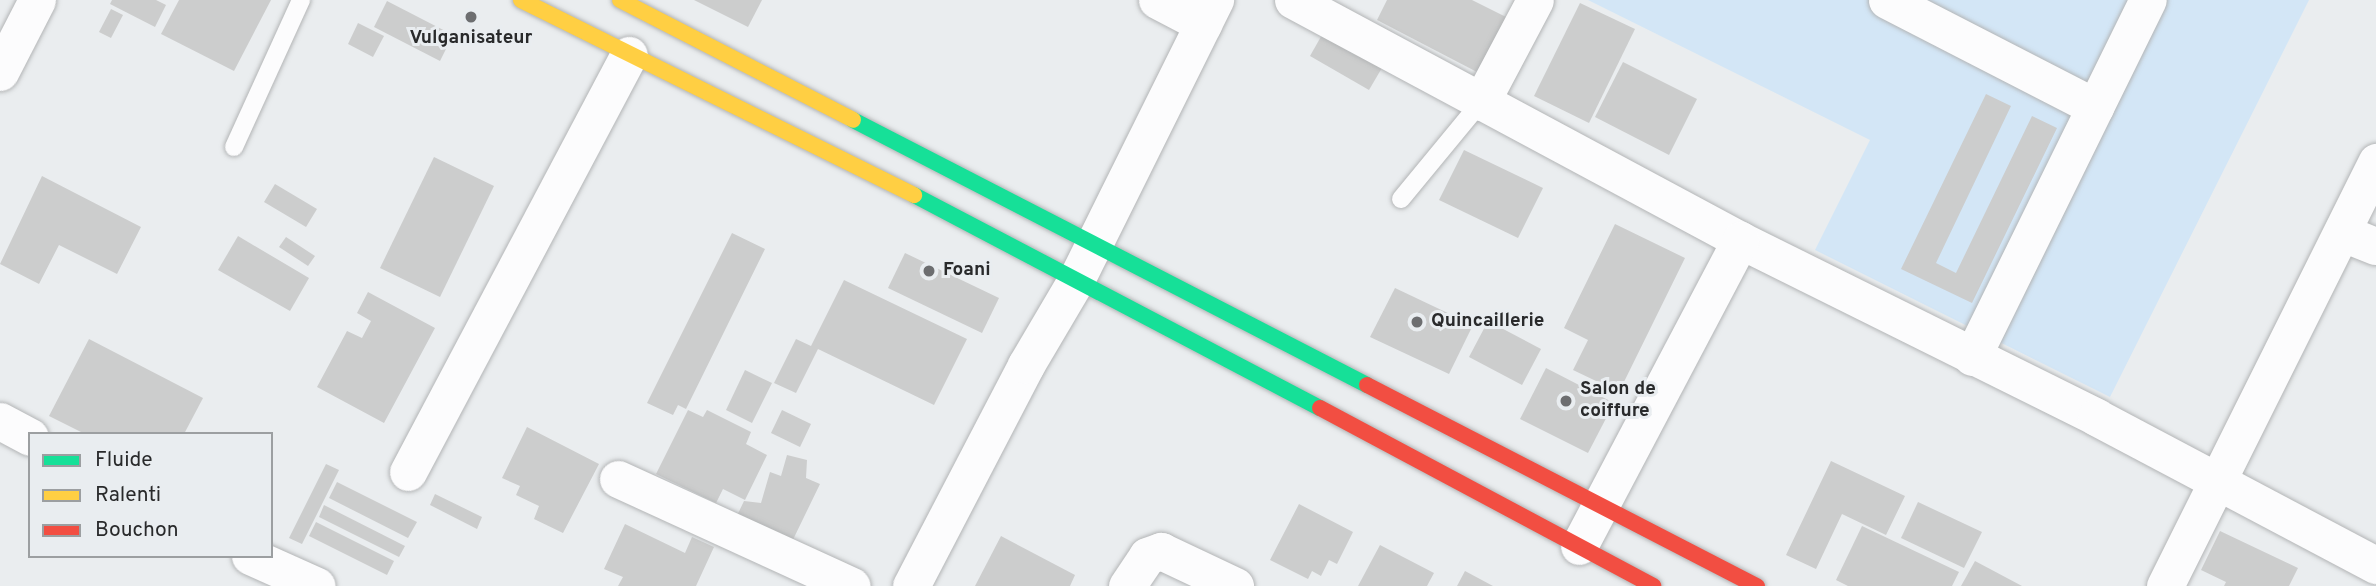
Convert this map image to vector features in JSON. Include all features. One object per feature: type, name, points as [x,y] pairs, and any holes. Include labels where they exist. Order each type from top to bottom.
[{"type":"main road","points":[[522,0],[1076,280],[1654,586]]},
{"type":"main road","points":[[620,0],[1600,508],[1756,586]]},
{"type":"street","points":[[0,72],[37,0]]},
{"type":"street","points":[[911,586],[1026,365],[1076,280],[1209,12],[1157,0]]},
{"type":"street","points":[[1293,0],[1740,240],[2216,479],[2376,565]]},
{"type":"street","points":[[1481,102],[1535,0]]},
{"type":"street","points":[[1886,0],[2095,107]]},
{"type":"street","points":[[1972,357],[2148,0]]},
{"type":"street","points":[[408,472],[629,55]]},
{"type":"street","points":[[2165,586],[2216,479],[2360,239],[2376,162]]},
{"type":"street","points":[[1579,546],[1740,240]]},
{"type":"street","points":[[0,421],[28,436]]},
{"type":"street","points":[[618,480],[852,586]]},
{"type":"street","points":[[1127,586],[1147,556],[1161,551],[1235,586]]},
{"type":"street","points":[[254,558],[317,586]]},
{"type":"lane","points":[[234,147],[301,0]]},
{"type":"lane","points":[[1401,199],[1438,148],[1481,102]]},
{"type":"shaded area","points":[[1588,0],[2309,0],[2110,397],[1815,250],[1870,140]]},
{"type":"building","points":[[112,0],[156,0],[166,5],[155,27],[110,4]]},
{"type":"building","points":[[179,0],[271,0],[234,71],[161,34]]},
{"type":"building","points":[[694,0],[762,0],[748,27]]},
{"type":"building","points":[[1387,0],[1472,0],[1506,17],[1477,72],[1377,20]]},
{"type":"building","points":[[387,1],[453,35],[440,61],[374,27]]},
{"type":"building","points":[[1580,3],[1635,29],[1589,123],[1534,96]]},
{"type":"building","points":[[111,9],[123,15],[111,38],[99,32]]},
{"type":"building","points":[[358,23],[384,36],[373,57],[348,44]]},
{"type":"building","points":[[1327,26],[1386,61],[1369,90],[1310,56]]},
{"type":"building","points":[[1623,62],[1697,99],[1669,155],[1595,117]]},
{"type":"building","points":[[1986,94],[2011,106],[1936,263],[1956,273],[2032,116],[2057,128],[1972,303],[1901,269]]},
{"type":"building","points":[[1464,150],[1543,188],[1518,238],[1439,200]]},
{"type":"building","points":[[434,157],[494,186],[440,297],[380,268]]},
{"type":"building","points":[[42,176],[141,227],[117,274],[59,245],[39,284],[0,264]]},
{"type":"building","points":[[275,184],[317,209],[306,227],[264,202]]},
{"type":"building","points":[[1615,224],[1685,258],[1619,392],[1573,370],[1588,340],[1564,328]]},
{"type":"building","points":[[732,233],[765,249],[686,409],[678,405],[673,415],[647,403]]},
{"type":"building","points":[[238,236],[309,278],[290,311],[218,270]]},
{"type":"building","points":[[286,237],[315,256],[308,266],[279,247]]},
{"type":"building","points":[[905,253],[999,298],[982,333],[888,288]]},
{"type":"building","points":[[844,280],[967,339],[934,405],[818,349],[796,393],[774,383],[796,339],[811,346]]},
{"type":"building","points":[[1395,288],[1473,325],[1449,374],[1370,337]]},
{"type":"building","points":[[368,292],[435,328],[384,423],[317,387],[347,331],[362,338],[371,321],[357,313]]},
{"type":"building","points":[[1488,321],[1541,349],[1522,385],[1469,357]]},
{"type":"building","points":[[89,339],[203,398],[185,432],[81,432],[49,416]]},
{"type":"building","points":[[1546,368],[1614,403],[1588,453],[1520,419]]},
{"type":"building","points":[[745,370],[772,383],[752,423],[726,410]]},
{"type":"building","points":[[688,410],[703,417],[707,410],[751,432],[746,444],[767,455],[745,500],[723,489],[716,503],[656,474]]},
{"type":"building","points":[[782,410],[811,424],[800,447],[771,433]]},
{"type":"building","points":[[527,427],[599,464],[563,533],[534,519],[539,506],[516,495],[520,486],[502,478]]},
{"type":"building","points":[[787,455],[807,460],[806,478],[820,484],[787,552],[734,522],[744,501],[761,503],[770,472],[781,476]]},
{"type":"building","points":[[1831,461],[1905,496],[1886,535],[1842,514],[1816,569],[1786,555]]},
{"type":"building","points":[[326,464],[339,470],[302,544],[289,538]]},
{"type":"building","points":[[337,482],[417,522],[408,538],[329,498]]},
{"type":"building","points":[[435,494],[482,517],[477,529],[430,505]]},
{"type":"building","points":[[1918,502],[1982,532],[1964,568],[1901,538]]},
{"type":"building","points":[[1299,504],[1353,532],[1337,564],[1329,560],[1321,576],[1312,571],[1308,579],[1270,560]]},
{"type":"building","points":[[324,505],[405,546],[399,557],[319,517]]},
{"type":"building","points":[[316,522],[394,561],[387,575],[309,536]]},
{"type":"building","points":[[625,524],[685,553],[692,537],[714,547],[696,586],[618,586],[623,577],[604,569]]},
{"type":"building","points":[[1862,526],[1959,572],[1952,586],[1848,586],[1836,580]]},
{"type":"building","points":[[2220,531],[2298,568],[2289,586],[2224,586],[2226,582],[2201,570]]},
{"type":"building","points":[[1001,536],[1075,575],[1070,586],[975,586]]},
{"type":"building","points":[[1380,545],[1434,573],[1427,586],[1358,586]]},
{"type":"building","points":[[1975,561],[2022,586],[1961,586]]},
{"type":"building","points":[[1465,571],[1493,586],[1457,586]]},
{"type":"traffic: fast","points":[[853,120],[1367,385]]},
{"type":"traffic: fast","points":[[914,195],[1320,408]]},
{"type":"traffic: slow","points":[[521,0],[914,195]]},
{"type":"traffic: slow","points":[[620,0],[853,120]]},
{"type":"traffic: jam","points":[[1367,385],[1757,586]]},
{"type":"traffic: jam","points":[[1320,408],[1654,586]]},
{"type":"place","name":"Vulganisateur","points":[[471,17]]},
{"type":"place","name":"Foani","points":[[929,271]]},
{"type":"place","name":"Quincaillerie","points":[[1417,322]]},
{"type":"place","name":"Salon de coiffure","points":[[1566,401]]}]
